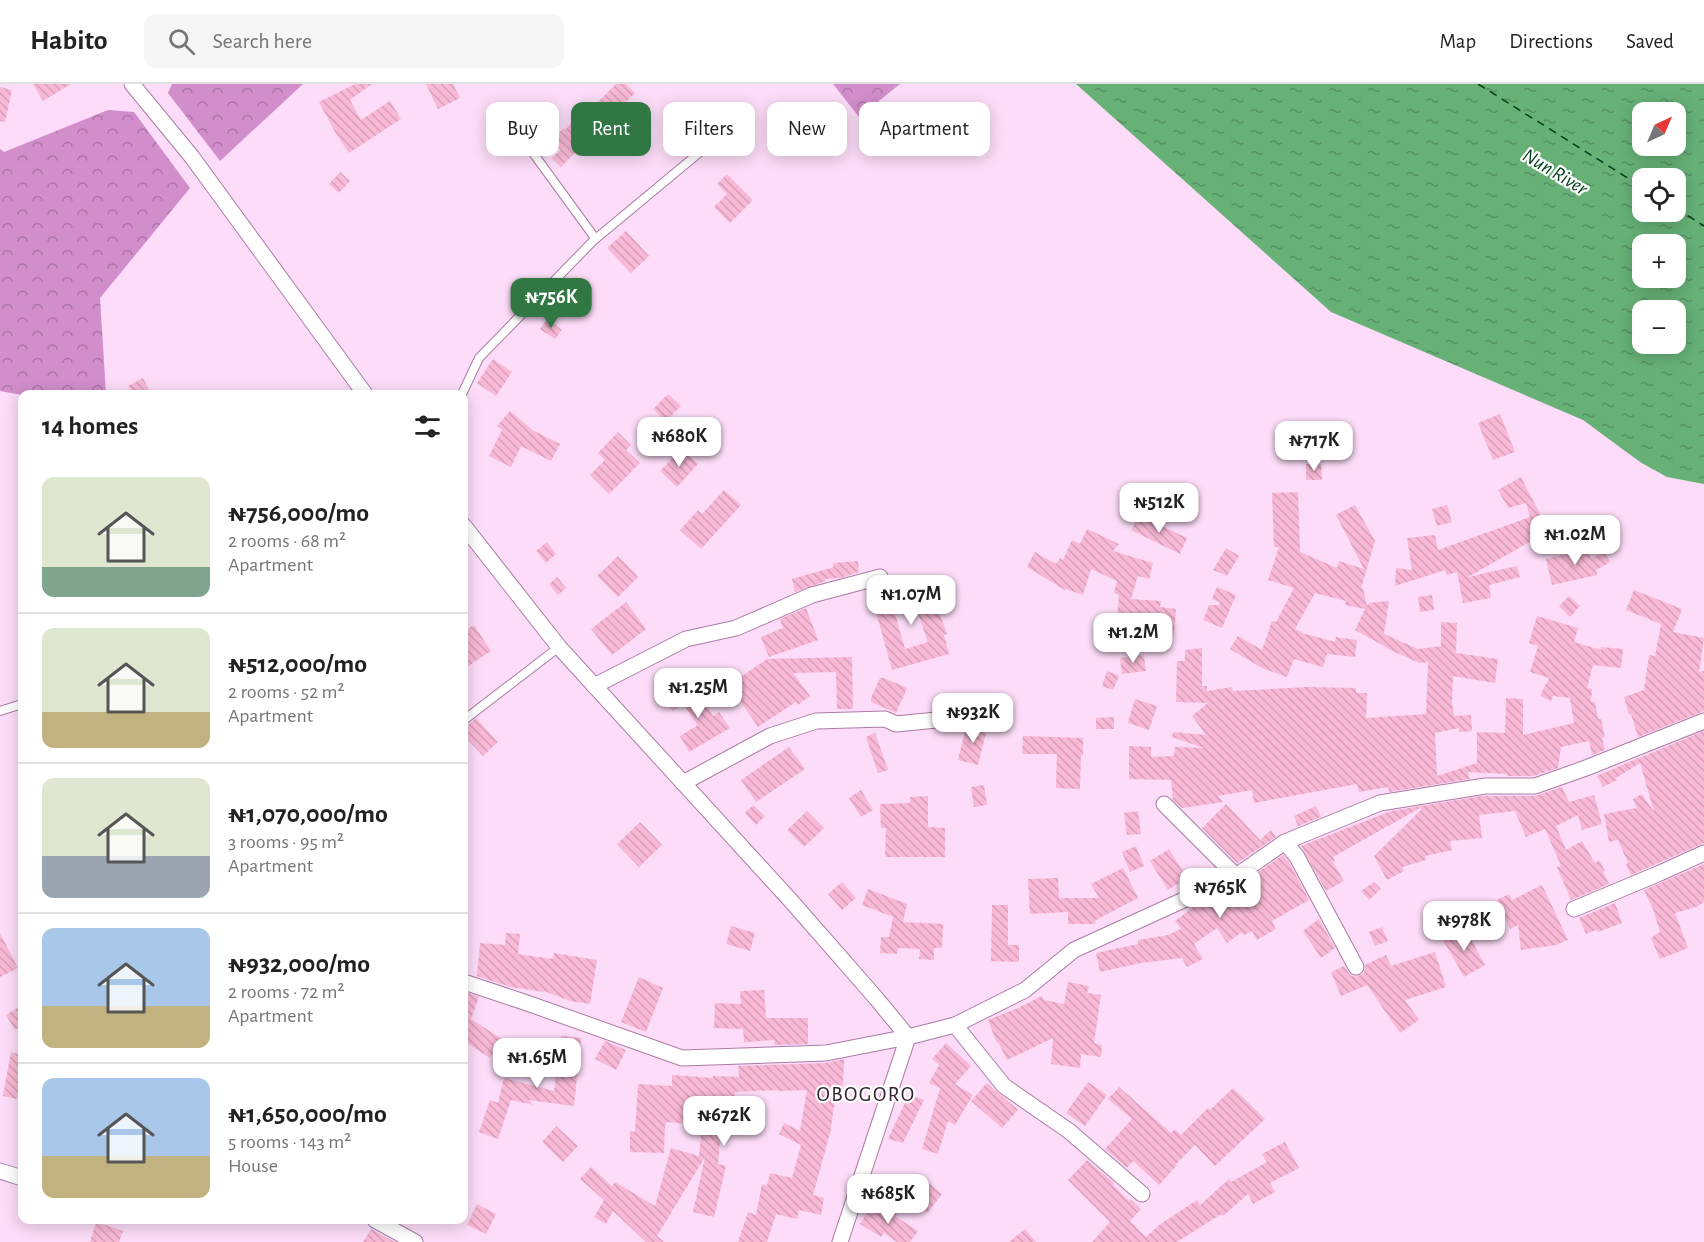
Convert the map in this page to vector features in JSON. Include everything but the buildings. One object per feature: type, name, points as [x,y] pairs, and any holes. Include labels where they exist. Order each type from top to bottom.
[{"type":"street","points":[[132,84],[192,157],[362,390]]},
{"type":"street","points":[[468,531],[559,647],[792,902],[908,1037]]},
{"type":"street","points":[[594,686],[686,639],[736,628],[812,595],[880,578]]},
{"type":"street","points":[[683,783],[770,736],[816,721],[885,719],[896,724],[977,716]]},
{"type":"street","points":[[468,983],[682,1058],[826,1053],[908,1037],[955,1024],[1025,990],[1074,950],[1236,876],[1285,842],[1380,803],[1485,786],[1535,786],[1704,721]]},
{"type":"street","points":[[1164,804],[1236,876]]},
{"type":"street","points":[[1285,842],[1297,858],[1356,967]]},
{"type":"street","points":[[1574,909],[1704,853]]},
{"type":"street","points":[[955,1024],[1004,1086],[1069,1131],[1142,1194]]},
{"type":"street","points":[[840,1242],[908,1037]]},
{"type":"street","points":[[0,1171],[18,1177]]},
{"type":"street","points":[[382,1224],[415,1242]]},
{"type":"lane","points":[[535,156],[595,238]]},
{"type":"lane","points":[[464,390],[479,358],[595,238],[695,156]]},
{"type":"lane","points":[[468,717],[559,647]]},
{"type":"lane","points":[[0,711],[18,706]]},
{"type":"green space","points":[[172,84],[303,84],[220,161],[168,93]]},
{"type":"green space","points":[[833,84],[900,84],[878,102],[859,102],[859,117]]},
{"type":"green space","points":[[108,110],[134,112],[190,188],[100,298],[106,390],[18,390],[18,394],[0,391],[0,149],[4,152]]},
{"type":"water","name":"Nun River","points":[[1076,84],[1704,84],[1704,484],[1667,477],[1640,462],[1583,420],[1331,312]]},
{"type":"ferry route","points":[[1478,84],[1632,181]]},
{"type":"ferry route","points":[[1686,214],[1704,226]]},
{"type":"district","name":"OBOGORO","points":[[866,1094]]}]
